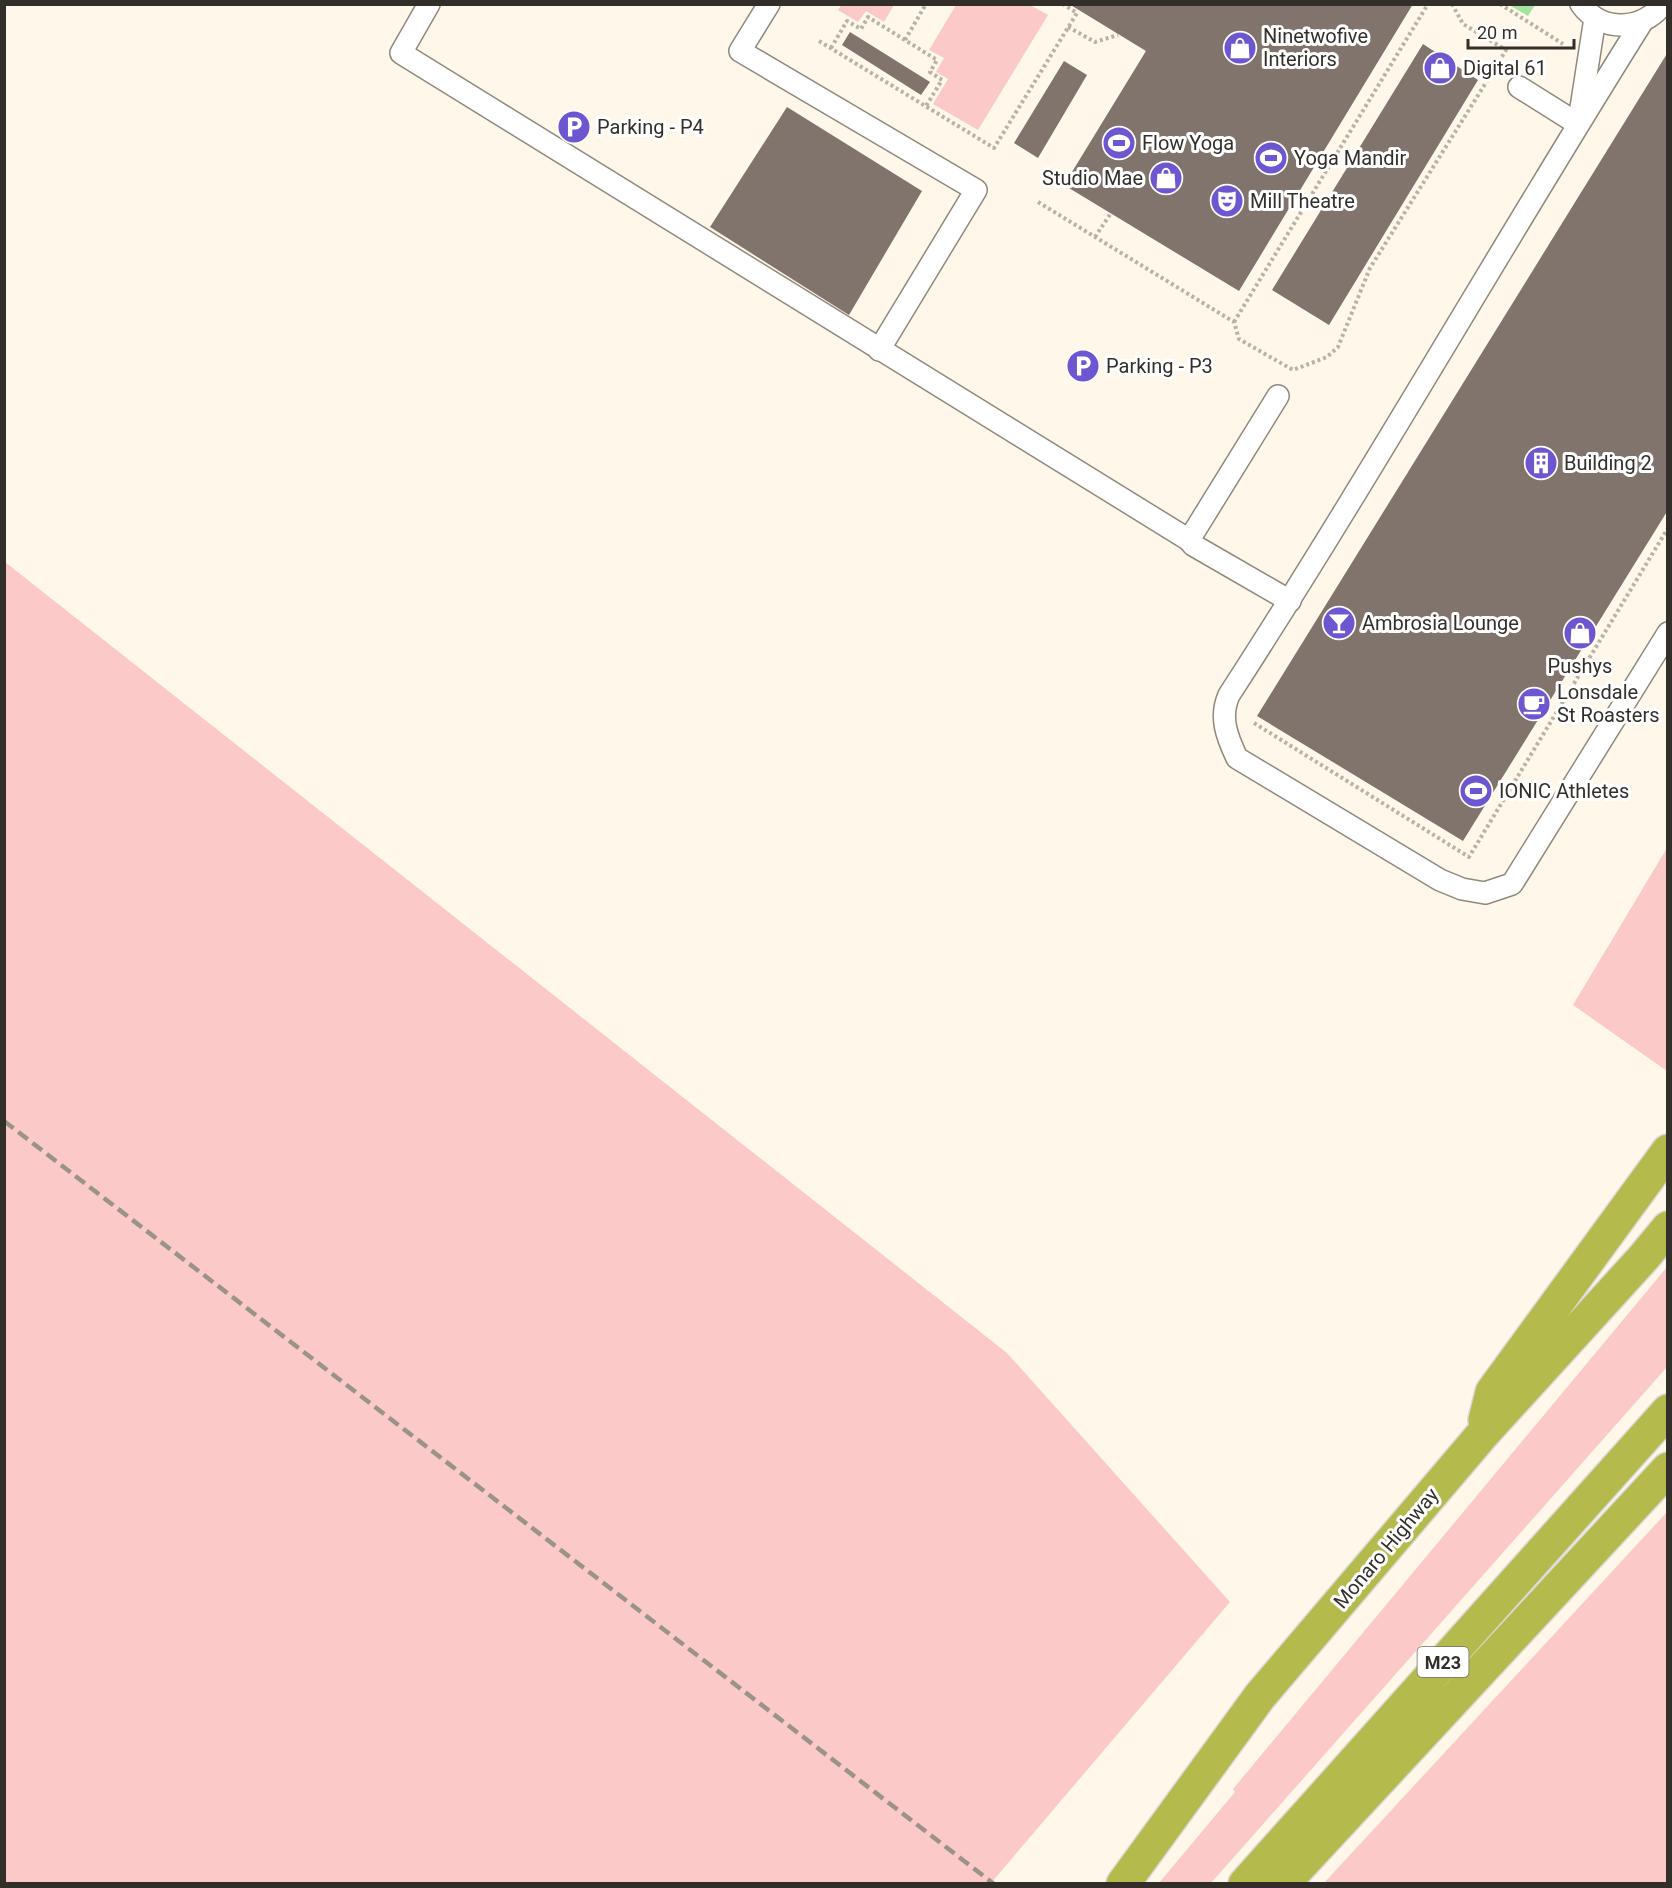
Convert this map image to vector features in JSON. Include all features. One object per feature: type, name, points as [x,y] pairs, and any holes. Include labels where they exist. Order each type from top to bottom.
[{"type":"highway","points":[[1481,1436],[1492,1392],[1668,1150]]},
{"type":"highway","name":"Monaro Highway","points":[[1123,1884],[1260,1696],[1481,1436],[1644,1257],[1668,1227]]},
{"type":"highway","name":"M23","points":[[1245,1884],[1668,1412]]},
{"type":"highway","points":[[1283,1884],[1668,1469]]},
{"type":"lane","points":[[429,4],[400,53],[1194,545],[1290,601]]},
{"type":"lane","points":[[769,4],[740,51],[976,190],[879,350]]},
{"type":"lane","points":[[1588,11],[1610,25],[1626,26],[1642,22],[1656,14],[1663,4]]},
{"type":"lane","points":[[1578,124],[1588,60],[1588,11]]},
{"type":"lane","points":[[1642,22],[1290,601],[1228,695],[1224,706],[1224,722],[1237,758],[1440,880],[1462,890],[1485,893],[1512,884],[1668,633]]},
{"type":"lane","points":[[1519,87],[1578,124]]},
{"type":"lane","points":[[1189,540],[1278,396]]},
{"type":"path","points":[[905,40],[926,4]]},
{"type":"path","points":[[819,41],[994,148],[1077,13],[1063,4]]},
{"type":"path","points":[[1234,322],[1428,4]]},
{"type":"path","points":[[1038,202],[1234,322],[1239,339],[1293,370],[1327,357],[1338,347],[1370,268],[1506,50],[1463,24],[1452,4]]},
{"type":"path","points":[[1500,4],[1588,60]]},
{"type":"path","points":[[831,48],[847,21],[861,29],[868,17],[937,60],[930,72],[942,80],[926,106]]},
{"type":"path","points":[[1068,27],[1095,42],[1118,35]]},
{"type":"path","points":[[1095,237],[1111,213]]},
{"type":"path","points":[[1251,721],[1469,857],[1668,528]]},
{"type":"shaded area","points":[[842,4],[894,5],[884,22],[866,11],[858,22],[838,10]]},
{"type":"shaded area","points":[[956,5],[1030,5],[1048,15],[978,130],[933,104],[948,79],[936,72],[944,58],[929,50]]},
{"type":"shaded area","points":[[1509,5],[1535,5],[1528,16]]},
{"type":"shaded area","points":[[5,562],[1007,1353],[1230,1602],[991,1883],[5,1883]]},
{"type":"shaded area","points":[[1667,848],[1667,1071],[1573,1005]]},
{"type":"shaded area","points":[[1667,1267],[1667,1367],[1211,1883],[1159,1883],[1235,1792],[1233,1789]]},
{"type":"shaded area","points":[[1667,1512],[1667,1883],[1324,1883]]},
{"type":"building","points":[[1069,4],[1413,4],[1239,291],[1064,185],[1146,51]]},
{"type":"building","points":[[850,32],[930,82],[921,95],[842,45]]},
{"type":"building","points":[[1423,44],[1478,80],[1329,325],[1272,290]]},
{"type":"building","name":"Building 2","points":[[1668,52],[1668,510],[1463,841],[1257,716]]},
{"type":"building","points":[[1064,61],[1087,75],[1038,158],[1014,143]]},
{"type":"building","points":[[787,107],[922,191],[849,315],[710,227]]},
{"type":"railway","points":[[4,1121],[994,1884]]},
{"type":"place","name":"Ninetwofive Interiors","points":[[1240,48]]},
{"type":"place","name":"Digital 61","points":[[1440,68]]},
{"type":"place","name":"Parking - P4","points":[[574,127]]},
{"type":"place","name":"Flow Yoga","points":[[1119,143]]},
{"type":"place","name":"Yoga Mandir","points":[[1271,158]]},
{"type":"place","name":"Studio Mae","points":[[1166,178]]},
{"type":"place","name":"Mill Theatre","points":[[1227,201]]},
{"type":"place","name":"Parking - P3","points":[[1083,366]]},
{"type":"place","name":"Building 2","points":[[1541,463]]},
{"type":"place","name":"Ambrosia Lounge","points":[[1339,623]]},
{"type":"place","name":"Pushys","points":[[1580,633]]},
{"type":"place","name":"Lonsdale St Roasters","points":[[1534,704]]},
{"type":"place","name":"IONIC Athletes","points":[[1476,791]]}]
